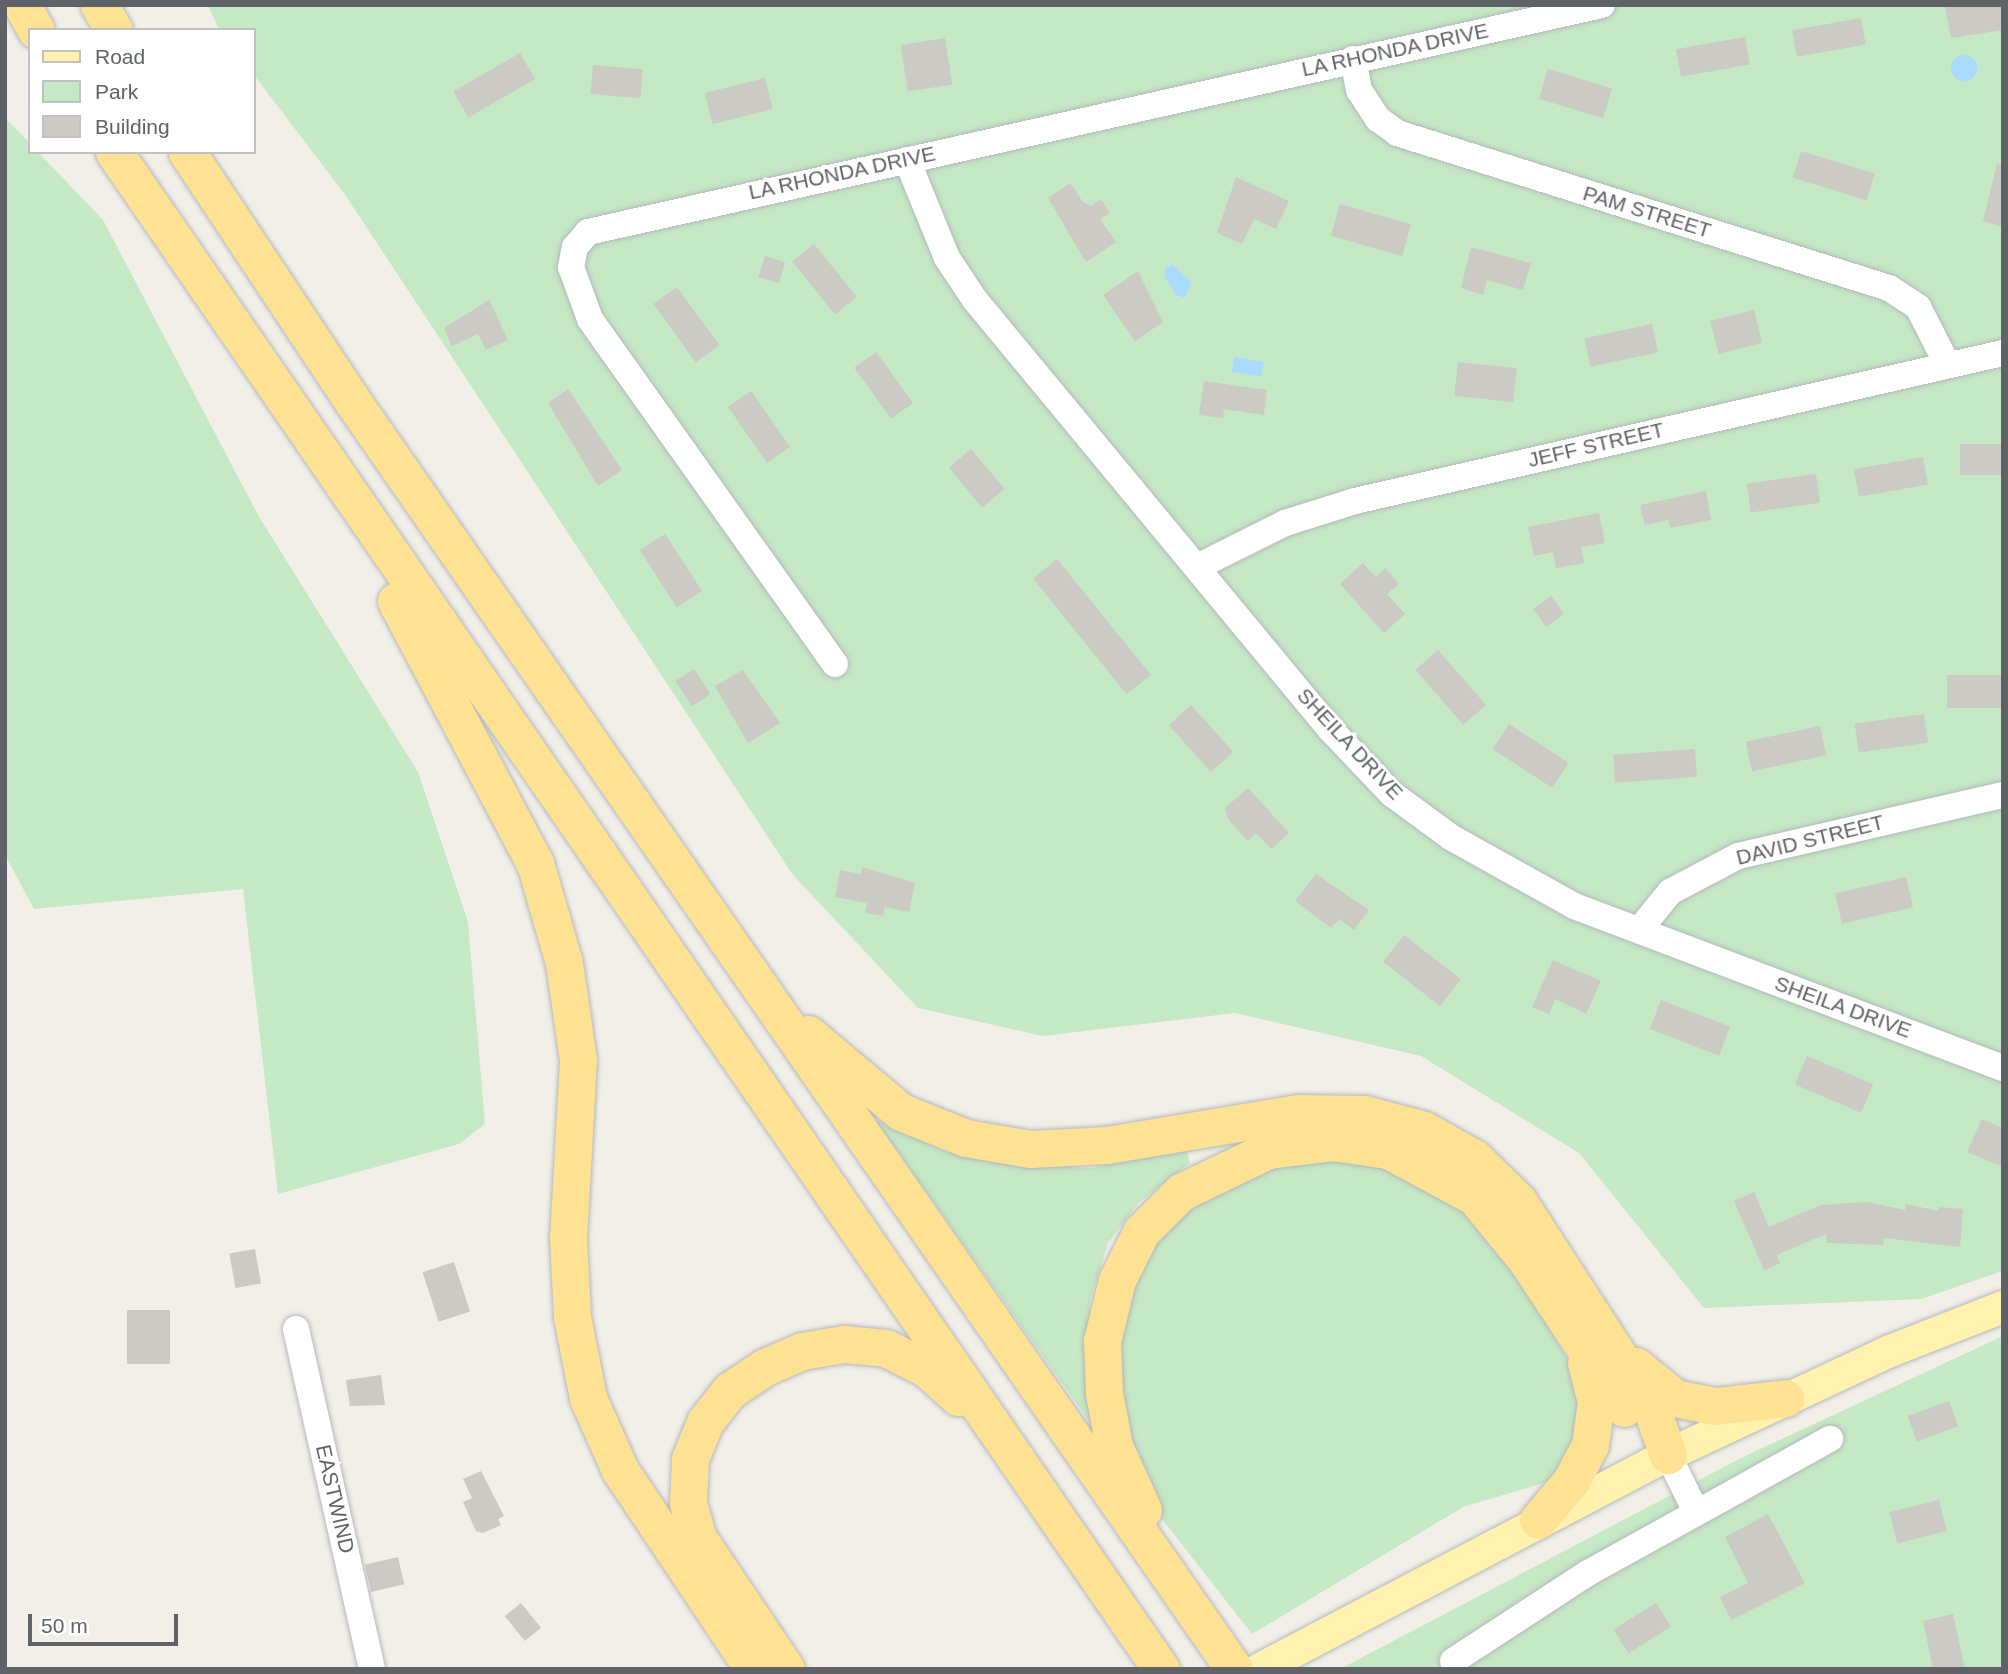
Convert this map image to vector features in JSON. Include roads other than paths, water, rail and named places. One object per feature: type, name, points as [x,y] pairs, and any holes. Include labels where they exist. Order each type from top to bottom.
[{"type":"highway","points":[[22,5],[35,28]]},
{"type":"highway","points":[[99,5],[113,28]]},
{"type":"highway","points":[[115,154],[295,420],[1161,1669]]},
{"type":"highway","points":[[188,154],[359,410],[1234,1669]]},
{"type":"highway","points":[[295,420],[535,863],[564,963],[578,1060],[568,1238],[572,1317],[588,1398],[620,1470],[753,1669]]},
{"type":"highway","points":[[762,993],[901,1112],[966,1138],[1030,1149],[1107,1145],[1299,1113],[1364,1114],[1424,1130],[1474,1158],[1518,1201],[1595,1341],[1675,1398],[1715,1406],[1786,1398]]},
{"type":"highway","points":[[1177,1588],[1114,1446],[1102,1341],[1117,1280],[1141,1232],[1181,1192],[1268,1150],[1333,1142],[1388,1150],[1475,1197],[1650,1404],[1668,1455]]},
{"type":"highway","points":[[1538,1520],[1571,1481],[1590,1444],[1596,1402],[1595,1341]]},
{"type":"highway","points":[[786,1669],[698,1538],[688,1503],[690,1459],[705,1422],[729,1391],[765,1367],[803,1351],[844,1344],[886,1348],[927,1369],[995,1430]]},
{"type":"main road","points":[[1260,1669],[1329,1629],[1668,1455],[1786,1398],[2003,1307]]},
{"type":"street","name":"LA RHONDA DRIVE","points":[[835,664],[596,328],[571,267],[575,247],[589,232],[1602,5]]},
{"type":"street","name":"PAM STREET","points":[[1353,59],[1359,90],[1378,119],[1397,133],[1889,288],[1918,307],[1947,364]]},
{"type":"street","name":"SHEILA DRIVE","points":[[907,160],[947,258],[975,300],[1199,566],[1330,729],[1392,794],[1452,838],[1574,906],[2003,1068]]},
{"type":"street","name":"JEFF STREET","points":[[1199,566],[1285,523],[1355,501],[1947,364],[2003,354]]},
{"type":"street","name":"DAVID STREET","points":[[1640,929],[1670,892],[1738,856],[2003,795]]},
{"type":"street","name":"EASTWIND","points":[[296,1329],[372,1669]]},
{"type":"street","points":[[1453,1661],[1548,1596],[1830,1440]]},
{"type":"street","points":[[1668,1455],[1696,1512]]},
{"type":"water","points":[[1964,55],[1973,59],[1977,68],[1973,77],[1964,81],[1955,77],[1951,68],[1955,59]]},
{"type":"water","points":[[1172,264],[1191,282],[1185,298],[1176,295],[1165,277],[1165,269]]},
{"type":"water","points":[[1234,357],[1264,362],[1261,377],[1232,372]]}]
